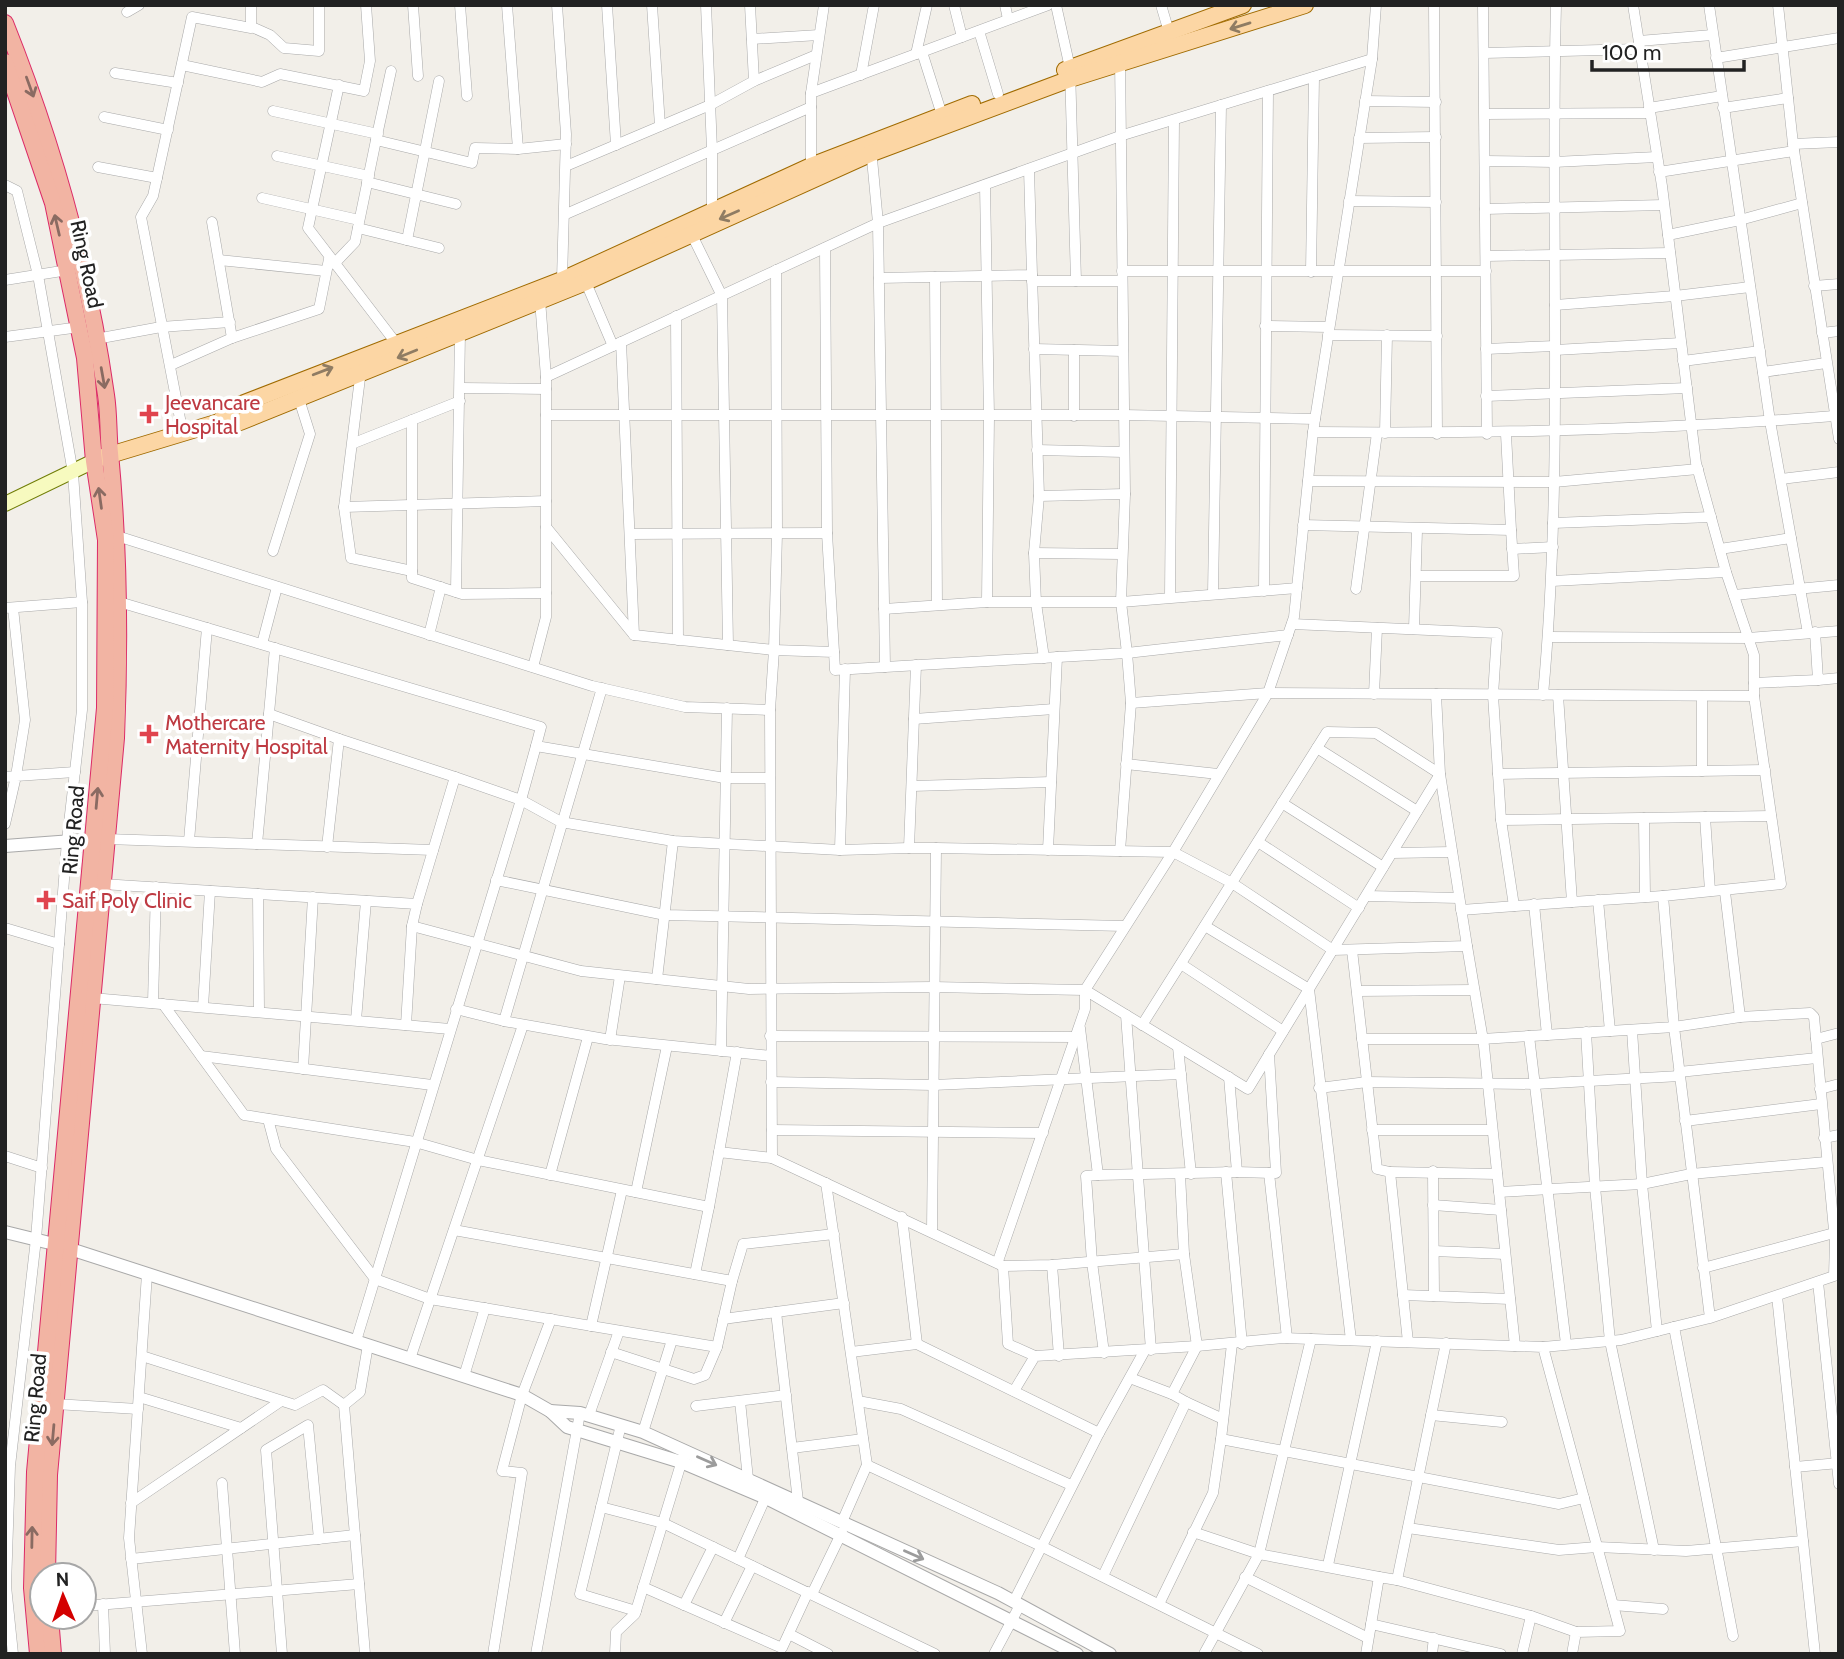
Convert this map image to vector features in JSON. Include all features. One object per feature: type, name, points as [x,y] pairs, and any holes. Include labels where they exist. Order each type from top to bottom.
[{"type":"highway","name":"Ring Road","points":[[5,23],[60,178],[96,339],[106,397],[117,536],[119,602],[116,738],[100,839],[102,884],[92,998],[32,1531],[32,1588],[38,1654]]},
{"type":"highway","name":"Ring Road","points":[[5,62],[52,203],[68,270],[80,327],[94,461],[106,540],[107,619],[100,839],[63,1247],[46,1527],[47,1561]]},
{"type":"highway","points":[[51,1631],[53,1654]]},
{"type":"main road","points":[[1120,57],[1169,32],[1243,5]]},
{"type":"main road","points":[[5,504],[110,453],[219,422],[234,407],[361,373],[540,300],[583,276],[688,227],[942,115],[998,94],[1120,57],[1306,5]]},
{"type":"main road","points":[[688,227],[712,209],[811,166],[871,147],[1070,73]]},
{"type":"main road","points":[[296,389],[363,356],[562,280],[583,276]]},
{"type":"street","points":[[127,12],[139,5]]},
{"type":"street","points":[[251,5],[252,27]]},
{"type":"street","points":[[183,434],[141,217],[153,196],[192,17],[252,27],[271,36],[284,48],[320,51],[318,5]]},
{"type":"street","points":[[182,65],[262,82],[280,74],[364,91],[370,61],[366,5]]},
{"type":"street","points":[[413,5],[418,76]]},
{"type":"street","points":[[460,5],[467,96]]},
{"type":"street","points":[[507,5],[518,149]]},
{"type":"street","points":[[557,5],[566,144],[562,280]]},
{"type":"street","points":[[607,5],[616,145]]},
{"type":"street","points":[[652,5],[660,126]]},
{"type":"street","points":[[706,5],[712,209]]},
{"type":"street","points":[[750,5],[754,81]]},
{"type":"street","points":[[811,166],[811,93],[824,5]]},
{"type":"street","points":[[861,75],[874,5]]},
{"type":"street","points":[[927,5],[919,53],[942,115]]},
{"type":"street","points":[[954,5],[962,37]]},
{"type":"street","points":[[1004,5],[1008,19]]},
{"type":"street","points":[[811,93],[1048,5]]},
{"type":"street","points":[[1056,5],[1070,73],[1076,281]]},
{"type":"street","points":[[1161,5],[1169,32]]},
{"type":"street","points":[[1362,1039],[1482,1039],[1674,1027],[1741,1017],[1810,1013],[1816,1039],[1826,1162],[1834,1185],[1836,1276],[1710,1318],[1674,1327],[1610,1341],[1543,1347],[1287,1338],[1237,1344],[1035,1356],[1008,1345],[1000,1264],[1085,1009],[1085,990],[1173,852],[1268,693],[1292,624],[1313,432],[1372,59],[1376,5]]},
{"type":"street","points":[[1434,5],[1437,434]]},
{"type":"street","points":[[1483,5],[1487,434]]},
{"type":"street","points":[[1543,695],[1552,581],[1556,432],[1556,5]]},
{"type":"street","points":[[1461,910],[1725,892],[1781,884],[1754,696],[1754,655],[1726,572],[1698,469],[1664,205],[1633,5]]},
{"type":"street","points":[[1709,5],[1770,421],[1818,680]]},
{"type":"street","points":[[1778,5],[1793,148],[1839,439]]},
{"type":"street","points":[[979,31],[998,94]]},
{"type":"street","points":[[752,39],[819,35]]},
{"type":"street","points":[[1484,53],[1555,53],[1713,35]]},
{"type":"street","points":[[1716,58],[1839,38]]},
{"type":"street","points":[[566,166],[710,105],[754,81],[816,55]]},
{"type":"street","points":[[1120,57],[1123,135],[1125,494],[1121,602],[1131,703],[1120,852]]},
{"type":"street","points":[[546,377],[878,223],[1123,135],[1372,59]]},
{"type":"street","points":[[171,365],[232,338],[318,309],[330,265],[355,242],[391,71]]},
{"type":"street","points":[[115,73],[178,83]]},
{"type":"street","points":[[1311,272],[1314,77]]},
{"type":"street","points":[[407,240],[439,81]]},
{"type":"street","points":[[339,85],[309,230],[330,265],[397,343]]},
{"type":"street","points":[[1264,591],[1268,91]]},
{"type":"street","points":[[1485,114],[1650,111],[1722,96]]},
{"type":"street","points":[[1723,108],[1788,98]]},
{"type":"street","points":[[1365,101],[1436,102]]},
{"type":"street","points":[[1213,594],[1218,417],[1220,105]]},
{"type":"street","points":[[566,214],[811,107]]},
{"type":"street","points":[[273,111],[330,123],[425,152],[472,163],[475,148],[518,149],[566,144]]},
{"type":"street","points":[[104,117],[168,130]]},
{"type":"street","points":[[1170,597],[1174,120]]},
{"type":"street","points":[[1359,138],[1436,137]]},
{"type":"street","points":[[1659,172],[1839,142]]},
{"type":"street","points":[[871,147],[878,223],[885,667]]},
{"type":"street","points":[[277,156],[456,204]]},
{"type":"street","points":[[1485,161],[1554,162],[1657,158]]},
{"type":"street","points":[[98,167],[157,178]]},
{"type":"street","points":[[1029,169],[1039,496],[1034,553],[1036,603],[1044,658]]},
{"type":"street","points":[[5,185],[17,191],[49,332],[73,473],[82,602],[82,710],[67,841],[36,1240],[8,1465],[6,1571],[8,1626],[13,1654]]},
{"type":"street","points":[[985,185],[989,416],[987,602]]},
{"type":"street","points":[[262,198],[439,248]]},
{"type":"street","points":[[1349,201],[1436,202]]},
{"type":"street","points":[[1668,235],[1740,220],[1802,203]]},
{"type":"street","points":[[1486,209],[1664,205]]},
{"type":"street","points":[[212,222],[232,338]]},
{"type":"street","points":[[688,227],[722,296],[728,645]]},
{"type":"street","points":[[825,248],[827,533],[835,670],[1126,653],[1288,635]]},
{"type":"street","points":[[1486,256],[1670,253]]},
{"type":"street","points":[[219,260],[330,265]]},
{"type":"street","points":[[5,280],[68,270]]},
{"type":"street","points":[[772,1158],[769,989],[770,710],[777,533],[776,270]]},
{"type":"street","points":[[879,278],[986,276],[1076,281],[1174,271],[1486,271]]},
{"type":"street","points":[[583,276],[617,344],[626,415],[634,635]]},
{"type":"street","points":[[935,277],[937,605]]},
{"type":"street","points":[[1814,286],[1839,284]]},
{"type":"street","points":[[1555,305],[1675,296],[1750,286]]},
{"type":"street","points":[[533,667],[546,617],[546,377],[540,300]]},
{"type":"street","points":[[676,316],[678,640]]},
{"type":"street","points":[[96,339],[161,327],[229,322]]},
{"type":"street","points":[[1265,326],[1437,336]]},
{"type":"street","points":[[5,337],[80,327]]},
{"type":"street","points":[[1822,334],[1839,331]]},
{"type":"street","points":[[456,592],[460,332]]},
{"type":"street","points":[[1356,589],[1381,433],[1387,335]]},
{"type":"street","points":[[1486,349],[1681,343]]},
{"type":"street","points":[[1034,349],[1123,351]]},
{"type":"street","points":[[1074,350],[1074,416]]},
{"type":"street","points":[[1683,361],[1760,351]]},
{"type":"street","points":[[363,356],[344,507],[351,558],[412,571]]},
{"type":"street","points":[[1763,372],[1826,363]]},
{"type":"street","points":[[461,388],[546,389]]},
{"type":"street","points":[[1486,396],[1687,388]]},
{"type":"street","points":[[273,551],[310,434],[296,389]]},
{"type":"street","points":[[354,443],[460,401]]},
{"type":"street","points":[[546,415],[1124,415],[1315,419]]},
{"type":"street","points":[[1313,432],[1506,434],[1692,427],[1834,416]]},
{"type":"street","points":[[412,420],[412,578],[456,592],[546,593]]},
{"type":"street","points":[[1416,576],[1514,576],[1506,434]]},
{"type":"street","points":[[1037,450],[1124,452]]},
{"type":"street","points":[[1308,481],[1555,482],[1698,469]]},
{"type":"street","points":[[1781,479],[1839,472]]},
{"type":"street","points":[[1039,496],[1125,494]]},
{"type":"street","points":[[344,507],[546,501]]},
{"type":"street","points":[[1553,523],[1711,517]]},
{"type":"street","points":[[1303,526],[1511,530]]},
{"type":"street","points":[[546,527],[634,635],[774,650],[834,652]]},
{"type":"street","points":[[1414,629],[1417,530]]},
{"type":"street","points":[[631,534],[827,533]]},
{"type":"street","points":[[117,536],[602,688],[685,707],[770,710]]},
{"type":"street","points":[[1720,550],[1791,538]]},
{"type":"street","points":[[1512,549],[1553,547]]},
{"type":"street","points":[[1034,553],[1121,554]]},
{"type":"street","points":[[1552,581],[1726,572]]},
{"type":"street","points":[[1734,594],[1839,585]]},
{"type":"street","points":[[262,645],[277,587]]},
{"type":"street","points":[[429,635],[442,587]]},
{"type":"street","points":[[884,609],[987,602],[1121,602],[1297,589]]},
{"type":"street","points":[[5,824],[11,776],[25,720],[9,608],[82,602]]},
{"type":"street","points":[[119,602],[541,727],[374,1279],[362,1343],[360,1392],[344,1405]]},
{"type":"street","points":[[1292,624],[1497,633],[1493,695],[1501,820],[1514,906]]},
{"type":"street","points":[[189,841],[207,628]]},
{"type":"street","points":[[1374,694],[1377,628]]},
{"type":"street","points":[[1548,637],[1748,638],[1839,631]]},
{"type":"street","points":[[257,844],[275,648]]},
{"type":"street","points":[[1048,850],[1057,657]]},
{"type":"street","points":[[909,848],[916,666]]},
{"type":"street","points":[[840,850],[845,669]]},
{"type":"street","points":[[1754,683],[1839,678]]},
{"type":"street","points":[[504,1021],[602,688]]},
{"type":"street","points":[[1131,703],[1268,693],[1754,696]]},
{"type":"street","points":[[1436,694],[1440,774],[1488,1084],[1514,1346]]},
{"type":"street","points":[[1558,695],[1572,902]]},
{"type":"street","points":[[1702,696],[1702,771]]},
{"type":"street","points":[[722,1051],[727,708]]},
{"type":"street","points":[[914,719],[1054,709]]},
{"type":"street","points":[[269,715],[521,800],[561,822],[673,842],[770,848],[1173,852],[1232,883],[1333,950],[1467,946]]},
{"type":"street","points":[[1142,1025],[1327,732],[1377,733],[1440,774]]},
{"type":"street","points":[[327,846],[339,739]]},
{"type":"street","points":[[536,746],[582,756],[725,778],[770,778]]},
{"type":"street","points":[[1317,748],[1417,811]]},
{"type":"street","points":[[1126,764],[1218,774]]},
{"type":"street","points":[[1498,774],[1765,770]]},
{"type":"street","points":[[11,776],[75,772]]},
{"type":"street","points":[[412,926],[581,971],[722,986],[769,989],[933,987],[1085,990],[1248,1089],[1440,774]]},
{"type":"street","points":[[406,1025],[412,926],[455,777]]},
{"type":"street","points":[[912,786],[1051,782]]},
{"type":"street","points":[[1282,803],[1383,867]]},
{"type":"street","points":[[1501,820],[1771,816]]},
{"type":"street","points":[[1705,817],[1710,891]]},
{"type":"street","points":[[1644,818],[1645,897]]},
{"type":"street","points":[[5,846],[100,839],[433,849]]},
{"type":"street","points":[[657,979],[673,842]]},
{"type":"street","points":[[1258,842],[1359,908]]},
{"type":"street","points":[[932,1231],[936,848]]},
{"type":"street","points":[[1392,853],[1452,852]]},
{"type":"street","points":[[496,880],[664,915],[1125,926]]},
{"type":"street","points":[[102,884],[417,904]]},
{"type":"street","points":[[156,887],[158,1004],[201,1056],[244,1115],[415,1142],[478,1160],[709,1207]]},
{"type":"street","points":[[203,1007],[210,891]]},
{"type":"street","points":[[1725,892],[1741,1017]]},
{"type":"street","points":[[258,894],[259,1011]]},
{"type":"street","points":[[1367,896],[1460,898]]},
{"type":"street","points":[[1663,896],[1674,1027],[1710,1318]]},
{"type":"street","points":[[303,1069],[313,897]]},
{"type":"street","points":[[1598,900],[1610,1031]]},
{"type":"street","points":[[356,1020],[366,901]]},
{"type":"street","points":[[1534,904],[1547,1035]]},
{"type":"street","points":[[1205,926],[1309,989]]},
{"type":"street","points":[[5,928],[59,944]]},
{"type":"street","points":[[1352,950],[1377,1169],[1497,1174]]},
{"type":"street","points":[[1181,964],[1283,1031]]},
{"type":"street","points":[[610,1040],[620,976]]},
{"type":"street","points":[[1309,989],[1351,1340]]},
{"type":"street","points":[[1357,991],[1474,990]]},
{"type":"street","points":[[92,998],[450,1029]]},
{"type":"street","points":[[456,1009],[588,1037],[771,1056]]},
{"type":"street","points":[[994,1654],[1012,1620],[1041,1546],[1071,1485],[1148,1350],[1140,1175],[1126,1015]]},
{"type":"street","points":[[1079,1024],[1098,1175]]},
{"type":"street","points":[[410,1359],[523,1025]]},
{"type":"street","points":[[1632,1030],[1642,1184],[1657,1331]]},
{"type":"street","points":[[1586,1032],[1595,1186],[1610,1341],[1654,1550]]},
{"type":"street","points":[[1816,1039],[1839,1033]]},
{"type":"street","points":[[770,1036],[933,1039],[1075,1037]]},
{"type":"street","points":[[1529,1036],[1550,1189],[1566,1345]]},
{"type":"street","points":[[550,1175],[588,1037]]},
{"type":"street","points":[[636,1192],[667,1046]]},
{"type":"street","points":[[1172,1394],[1197,1346],[1184,1254],[1185,1174],[1178,1047]]},
{"type":"street","points":[[695,1274],[737,1052]]},
{"type":"street","points":[[1104,1353],[1092,1262],[1086,1176],[1276,1173],[1269,1054]]},
{"type":"street","points":[[201,1056],[432,1085]]},
{"type":"street","points":[[1319,1088],[1367,1082],[1589,1082],[1817,1058]]},
{"type":"street","points":[[771,1082],[933,1085],[1181,1074]]},
{"type":"street","points":[[1159,1604],[1213,1493],[1237,1344],[1229,1077]]},
{"type":"street","points":[[1820,1089],[1839,1084]]},
{"type":"street","points":[[1685,1121],[1821,1104]]},
{"type":"street","points":[[268,1119],[276,1149],[374,1279],[430,1299],[717,1347]]},
{"type":"street","points":[[772,1129],[1043,1133]]},
{"type":"street","points":[[1372,1130],[1492,1130]]},
{"type":"street","points":[[1824,1138],[1839,1135]]},
{"type":"street","points":[[719,1152],[772,1158],[1000,1264],[1052,1265],[1184,1254]]},
{"type":"street","points":[[5,1156],[41,1168]]},
{"type":"street","points":[[1499,1192],[1642,1184],[1691,1174],[1826,1162]]},
{"type":"street","points":[[1390,1171],[1408,1342]]},
{"type":"street","points":[[1433,1171],[1434,1296]]},
{"type":"street","points":[[1269,1173],[1287,1338]]},
{"type":"street","points":[[643,1587],[782,1648],[843,1526],[867,1465],[826,1183]]},
{"type":"street","points":[[591,1326],[609,1258],[622,1190]]},
{"type":"street","points":[[1433,1205],[1501,1210]]},
{"type":"street","points":[[902,1217],[917,1344]]},
{"type":"street","points":[[454,1230],[732,1281]]},
{"type":"street","points":[[5,1232],[63,1247],[522,1395],[550,1411],[561,1423],[576,1429],[617,1442],[683,1456],[748,1479],[768,1493],[798,1502],[1077,1654]]},
{"type":"street","points":[[611,1352],[699,1379],[705,1375],[717,1347],[743,1244],[834,1234]]},
{"type":"street","points":[[1703,1268],[1836,1238]]},
{"type":"street","points":[[1434,1251],[1505,1254]]},
{"type":"street","points":[[1052,1265],[1059,1356]]},
{"type":"street","points":[[142,1654],[131,1559],[131,1503],[147,1274]]},
{"type":"street","points":[[1818,1282],[1839,1484]]},
{"type":"street","points":[[1403,1295],[1510,1299]]},
{"type":"street","points":[[1777,1296],[1815,1654]]},
{"type":"street","points":[[723,1319],[844,1303]]},
{"type":"street","points":[[464,1376],[485,1308]]},
{"type":"street","points":[[776,1312],[798,1502]]},
{"type":"street","points":[[493,1654],[522,1473],[502,1471],[522,1395],[551,1319]]},
{"type":"street","points":[[1674,1327],[1733,1636]]},
{"type":"street","points":[[536,1654],[576,1429],[619,1331]]},
{"type":"street","points":[[1204,1654],[1259,1553],[1311,1339]]},
{"type":"street","points":[[643,1432],[672,1340]]},
{"type":"street","points":[[1328,1565],[1377,1341]]},
{"type":"street","points":[[1397,1580],[1446,1343]]},
{"type":"street","points":[[851,1352],[917,1344],[1099,1433]]},
{"type":"street","points":[[1193,1532],[1259,1553],[1397,1580],[1531,1616],[1576,1632],[1620,1631],[1543,1347]]},
{"type":"street","points":[[142,1356],[295,1405],[323,1390],[344,1405],[365,1654]]},
{"type":"street","points":[[1014,1391],[1035,1356]]},
{"type":"street","points":[[1130,1378],[1172,1394],[1223,1419]]},
{"type":"street","points":[[696,1406],[786,1395]]},
{"type":"street","points":[[139,1397],[241,1428]]},
{"type":"street","points":[[131,1503],[281,1401]]},
{"type":"street","points":[[740,1401],[748,1479]]},
{"type":"street","points":[[858,1401],[901,1409],[1071,1485]]},
{"type":"street","points":[[1103,1576],[1186,1402]]},
{"type":"street","points":[[55,1405],[138,1409]]},
{"type":"street","points":[[550,1411],[584,1414],[643,1432],[683,1456],[1017,1603],[1110,1654]]},
{"type":"street","points":[[1431,1415],[1502,1422]]},
{"type":"street","points":[[282,1654],[266,1450],[308,1425],[319,1539]]},
{"type":"street","points":[[621,1425],[580,1594],[636,1611]]},
{"type":"street","points":[[792,1448],[863,1439]]},
{"type":"street","points":[[1221,1439],[1559,1504],[1584,1498]]},
{"type":"street","points":[[615,1654],[616,1632],[636,1611],[683,1456]]},
{"type":"street","points":[[1795,1468],[1838,1463]]},
{"type":"street","points":[[867,1465],[1041,1546],[1258,1654]]},
{"type":"street","points":[[222,1483],[235,1654]]},
{"type":"street","points":[[738,1559],[768,1493]]},
{"type":"street","points":[[601,1507],[663,1523],[935,1654]]},
{"type":"street","points":[[1408,1528],[1559,1550],[1597,1547],[1717,1549],[1803,1541]]},
{"type":"street","points":[[131,1559],[355,1535]]},
{"type":"street","points":[[684,1605],[713,1547]]},
{"type":"street","points":[[724,1623],[752,1566]]},
{"type":"street","points":[[1245,1577],[1368,1639]]},
{"type":"street","points":[[1366,1654],[1380,1577]]},
{"type":"street","points":[[98,1605],[359,1584]]},
{"type":"street","points":[[103,1604],[105,1654]]},
{"type":"street","points":[[1613,1605],[1663,1609]]},
{"type":"street","points":[[1522,1654],[1531,1616]]},
{"type":"street","points":[[1371,1624],[1501,1654]]},
{"type":"street","points":[[1572,1654],[1576,1632]]},
{"type":"street","points":[[789,1634],[823,1652]]},
{"type":"street","points":[[1432,1654],[1434,1638]]},
{"type":"place","name":"Jeevancare Hospital","points":[[149,414]]},
{"type":"place","name":"Mothercare Maternity Hospital","points":[[149,734]]},
{"type":"place","name":"Saif Poly Clinic","points":[[46,900]]}]
